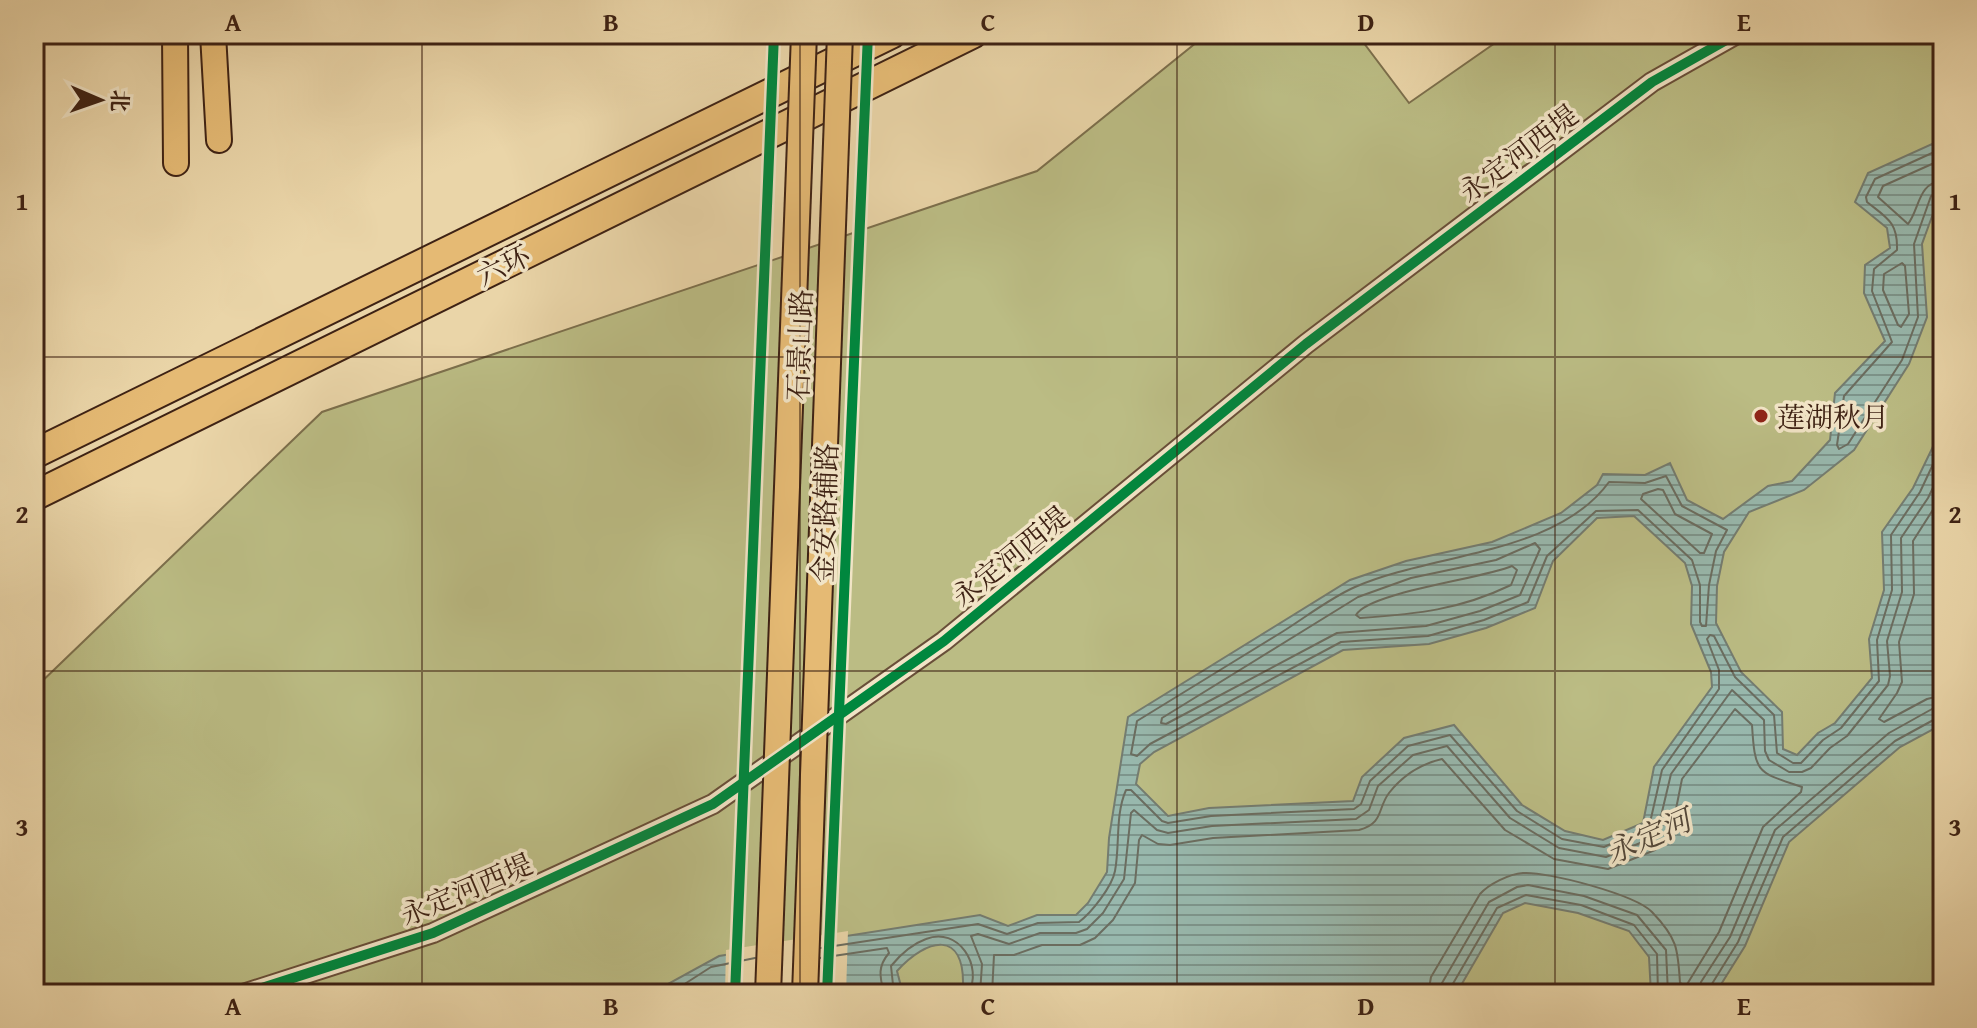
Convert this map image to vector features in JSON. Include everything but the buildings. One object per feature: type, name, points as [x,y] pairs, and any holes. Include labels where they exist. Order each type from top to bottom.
[{"type":"highway","name":"六环","points":[[34,454],[891,34]]},
{"type":"highway","name":"六环","points":[[34,496],[972,34]]},
{"type":"main road","points":[[175,34],[176,163]]},
{"type":"main road","points":[[213,34],[219,140]]},
{"type":"main road","name":"石景山路","points":[[768,994],[804,34]]},
{"type":"main road","name":"石景山路","points":[[805,994],[840,34]]},
{"type":"street","name":"永定河西堤","points":[[243,994],[433,933],[713,804],[944,641],[1306,344],[1652,82],[1737,34]]},
{"type":"green space","points":[[1207,34],[1357,34],[1409,103],[1508,34],[1943,34],[1943,994],[34,994],[34,689],[322,412],[1037,171]]},
{"type":"water","name":"永定河","points":[[1943,139],[1943,196],[1938,200],[1922,244],[1927,317],[1909,364],[1854,450],[1804,490],[1749,512],[1724,552],[1717,586],[1716,623],[1741,672],[1782,712],[1783,749],[1797,755],[1818,733],[1835,723],[1872,678],[1869,639],[1884,590],[1882,532],[1913,488],[1941,430],[1935,393],[1943,391],[1943,724],[1900,747],[1789,842],[1745,946],[1715,994],[1651,994],[1649,957],[1629,931],[1578,913],[1525,903],[1503,913],[1456,994],[956,994],[963,987],[962,968],[958,955],[942,945],[920,951],[897,971],[903,994],[658,994],[666,985],[719,956],[980,915],[1008,926],[1037,915],[1076,915],[1088,903],[1107,872],[1109,838],[1128,717],[1350,580],[1406,561],[1492,542],[1561,513],[1597,485],[1603,474],[1645,475],[1670,463],[1687,500],[1723,519],[1768,486],[1792,481],[1830,440],[1835,393],[1885,341],[1864,293],[1865,265],[1890,248],[1887,228],[1855,202],[1868,173]],"holes":[[[1634,516],[1685,563],[1692,586],[1691,624],[1711,672],[1712,687],[1654,767],[1643,823],[1603,840],[1565,831],[1522,805],[1454,725],[1404,738],[1362,777],[1353,801],[1209,808],[1168,816],[1136,784],[1140,764],[1154,752],[1343,650],[1429,644],[1486,628],[1535,608],[1553,561],[1597,518]]]},
{"type":"pier","points":[[848,931],[846,994],[725,994],[726,950]]},
{"type":"cycle path","points":[[735,994],[774,34]]},
{"type":"cycle path","name":"金安路辅路","points":[[827,994],[868,34]]},
{"type":"cycle path","points":[[243,994],[433,933],[713,804],[944,641],[1306,344],[1652,82],[1737,34]]},
{"type":"place","name":"莲湖秋月","points":[[1761,416]]}]
